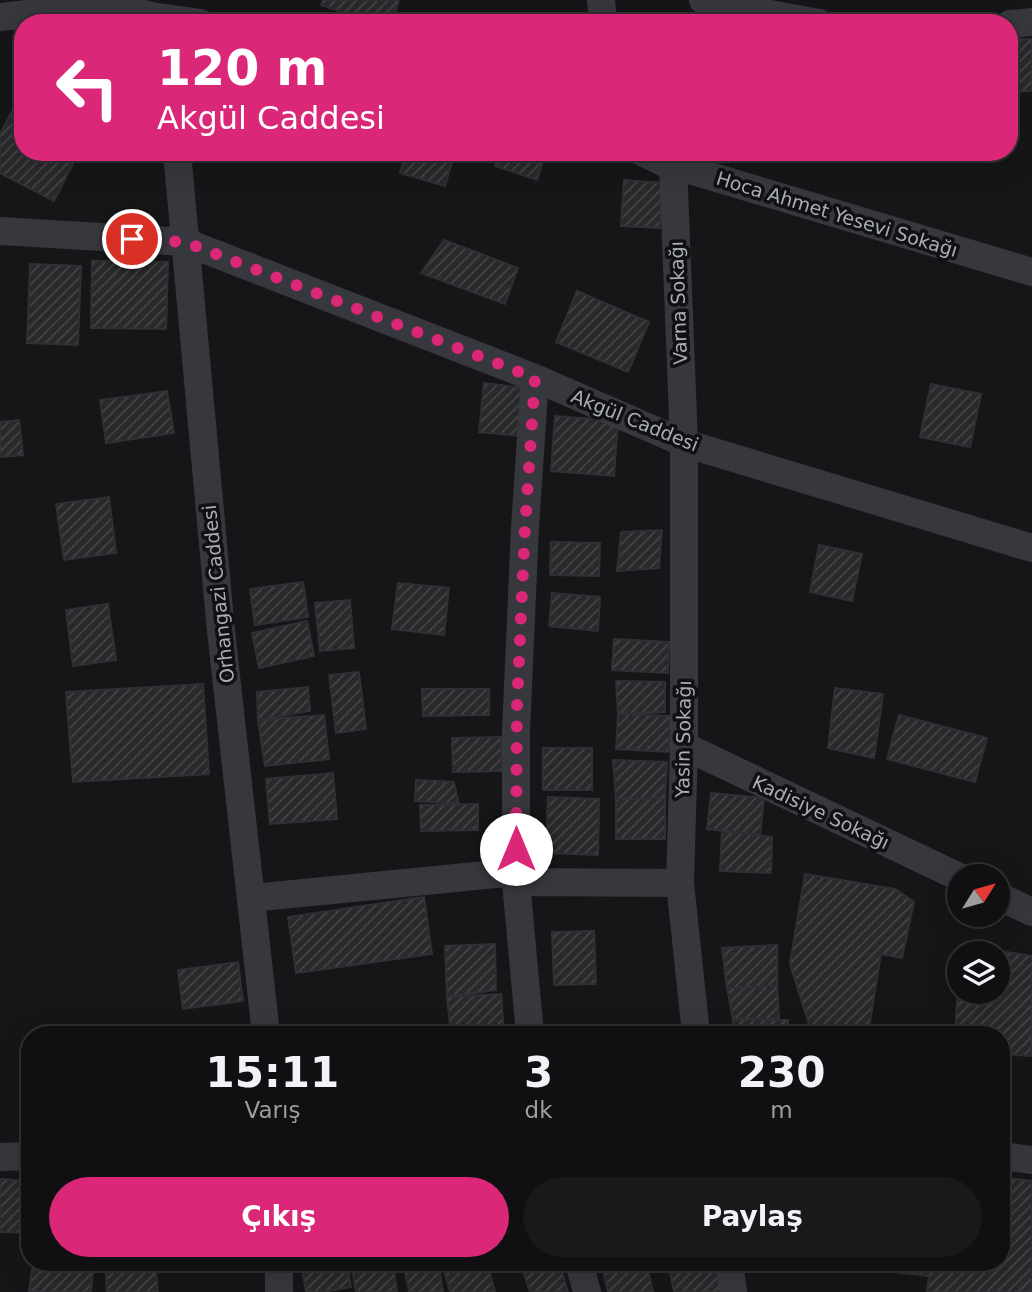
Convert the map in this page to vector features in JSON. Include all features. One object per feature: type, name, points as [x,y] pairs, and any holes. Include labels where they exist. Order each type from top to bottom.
[{"type":"street","points":[[703,0],[770,14]]},
{"type":"street","points":[[41,14],[114,7],[143,14]]},
{"type":"street","name":"Orhangazi Caddesi","points":[[178,161],[220,617],[265,1026]]},
{"type":"street","name":"Hoca Ahmet Yesevi Sokağı","points":[[665,161],[1032,272]]},
{"type":"street","name":"Varna Sokağı","points":[[673,164],[684,443]]},
{"type":"street","name":"Akgül Caddesi","points":[[0,231],[185,242],[535,378],[684,443],[1032,548]]},
{"type":"street","points":[[529,1026],[516,877],[517,718],[525,527],[535,378]]},
{"type":"street","name":"Yasin Sokağı","points":[[684,443],[684,746],[680,883],[695,1026]]},
{"type":"street","name":"Kadisiye Sokağı","points":[[684,746],[947,871]]},
{"type":"street","points":[[251,898],[516,877],[680,883]]},
{"type":"street","points":[[1010,902],[1032,912]]},
{"type":"street","points":[[0,1157],[21,1156]]},
{"type":"street","points":[[1010,1157],[1032,1160]]},
{"type":"street","points":[[279,1271],[279,1292]]},
{"type":"street","points":[[581,1271],[587,1292]]},
{"type":"street","points":[[730,1271],[733,1292]]},
{"type":"building","points":[[323,0],[399,0],[395,14],[348,14],[321,5]]},
{"type":"building","points":[[1018,39],[1032,39],[1032,91],[1018,92]]},
{"type":"building","points":[[14,107],[14,161],[74,161],[54,201],[0,173],[0,134]]},
{"type":"building","points":[[403,161],[452,161],[445,186],[400,173]]},
{"type":"building","points":[[497,161],[543,161],[537,180],[495,166]]},
{"type":"building","points":[[624,180],[663,183],[660,228],[621,226]]},
{"type":"building","points":[[444,240],[518,268],[505,304],[421,273]]},
{"type":"building","points":[[92,261],[168,262],[166,329],[91,328]]},
{"type":"building","points":[[30,264],[81,266],[78,345],[27,343]]},
{"type":"building","points":[[577,291],[649,322],[628,372],[556,342]]},
{"type":"building","points":[[484,383],[525,388],[520,436],[479,432]]},
{"type":"building","points":[[931,384],[981,394],[970,447],[920,437]]},
{"type":"building","points":[[167,391],[174,433],[106,443],[100,400]]},
{"type":"building","points":[[555,416],[618,421],[614,476],[551,471]]},
{"type":"building","points":[[19,420],[23,455],[0,457],[0,422]]},
{"type":"building","points":[[109,497],[116,553],[64,560],[56,504]]},
{"type":"building","points":[[662,530],[659,568],[617,571],[621,532]]},
{"type":"building","points":[[551,542],[600,543],[599,576],[550,575]]},
{"type":"building","points":[[819,545],[862,554],[852,601],[810,592]]},
{"type":"building","points":[[303,582],[308,617],[255,625],[250,589]]},
{"type":"building","points":[[398,583],[449,588],[444,635],[392,629]]},
{"type":"building","points":[[552,593],[600,597],[598,631],[549,626]]},
{"type":"building","points":[[350,600],[354,648],[320,651],[315,603]]},
{"type":"building","points":[[108,604],[116,660],[73,666],[66,610]]},
{"type":"building","points":[[307,621],[314,656],[259,668],[252,633]]},
{"type":"building","points":[[614,639],[669,642],[668,673],[612,670]]},
{"type":"building","points":[[359,672],[366,729],[336,733],[329,675]]},
{"type":"building","points":[[616,681],[665,682],[665,712],[618,714]]},
{"type":"building","points":[[203,684],[209,774],[73,782],[66,692]]},
{"type":"building","points":[[308,687],[310,711],[258,720],[257,692]]},
{"type":"building","points":[[835,688],[883,694],[874,758],[828,748]]},
{"type":"building","points":[[422,689],[489,689],[489,715],[423,716]]},
{"type":"building","points":[[618,714],[670,716],[669,752],[616,749]]},
{"type":"building","points":[[324,715],[329,759],[265,766],[258,720]]},
{"type":"building","points":[[899,715],[987,738],[975,782],[887,759]]},
{"type":"building","points":[[501,737],[502,771],[453,772],[452,738]]},
{"type":"building","points":[[543,748],[592,748],[592,790],[543,790]]},
{"type":"building","points":[[613,760],[667,762],[665,798],[616,799]]},
{"type":"building","points":[[333,773],[337,819],[270,824],[266,779]]},
{"type":"building","points":[[416,780],[454,782],[459,804],[415,801]]},
{"type":"building","points":[[711,793],[764,798],[760,835],[707,829]]},
{"type":"building","points":[[548,797],[599,799],[598,855],[546,853]]},
{"type":"building","points":[[665,798],[665,839],[616,839],[616,799]]},
{"type":"building","points":[[478,804],[478,830],[421,831],[420,805]]},
{"type":"building","points":[[722,831],[772,837],[771,873],[720,871]]},
{"type":"building","points":[[805,874],[895,889],[914,902],[902,958],[881,954],[869,1026],[809,1026],[790,964]]},
{"type":"building","points":[[424,897],[432,954],[296,973],[288,917]]},
{"type":"building","points":[[594,931],[596,984],[554,985],[552,932]]},
{"type":"building","points":[[495,944],[496,990],[447,997],[445,946]]},
{"type":"building","points":[[777,945],[777,986],[727,988],[722,948]]},
{"type":"building","points":[[1010,953],[1032,956],[1032,1056],[1010,1055],[1010,1026],[956,1026],[957,1004],[1010,1004]]},
{"type":"building","points":[[238,962],[243,1001],[183,1009],[178,970]]},
{"type":"building","points":[[777,986],[779,1019],[733,1019],[727,988]]},
{"type":"building","points":[[501,994],[503,1026],[450,1026],[447,997]]},
{"type":"building","points":[[733,1019],[788,1020],[788,1026],[733,1026]]},
{"type":"building","points":[[1010,1178],[1032,1181],[1032,1292],[927,1292],[929,1276],[885,1271],[1010,1271]]},
{"type":"building","points":[[0,1179],[21,1180],[21,1233],[0,1232]]},
{"type":"building","points":[[32,1271],[93,1271],[91,1292],[29,1292]]},
{"type":"building","points":[[106,1271],[156,1271],[158,1292],[107,1292]]},
{"type":"building","points":[[302,1271],[348,1271],[351,1287],[306,1292]]},
{"type":"building","points":[[352,1271],[394,1271],[397,1292],[356,1292]]},
{"type":"building","points":[[405,1271],[440,1271],[443,1292],[409,1292]]},
{"type":"building","points":[[444,1271],[489,1271],[495,1292],[450,1292]]},
{"type":"building","points":[[523,1271],[562,1271],[568,1292],[530,1292]]},
{"type":"building","points":[[603,1271],[648,1271],[653,1292],[608,1292]]},
{"type":"building","points":[[670,1271],[719,1271],[723,1292],[674,1292]]},
{"type":"route","points":[[132,239],[185,242],[535,378],[517,706],[516,849]]}]
